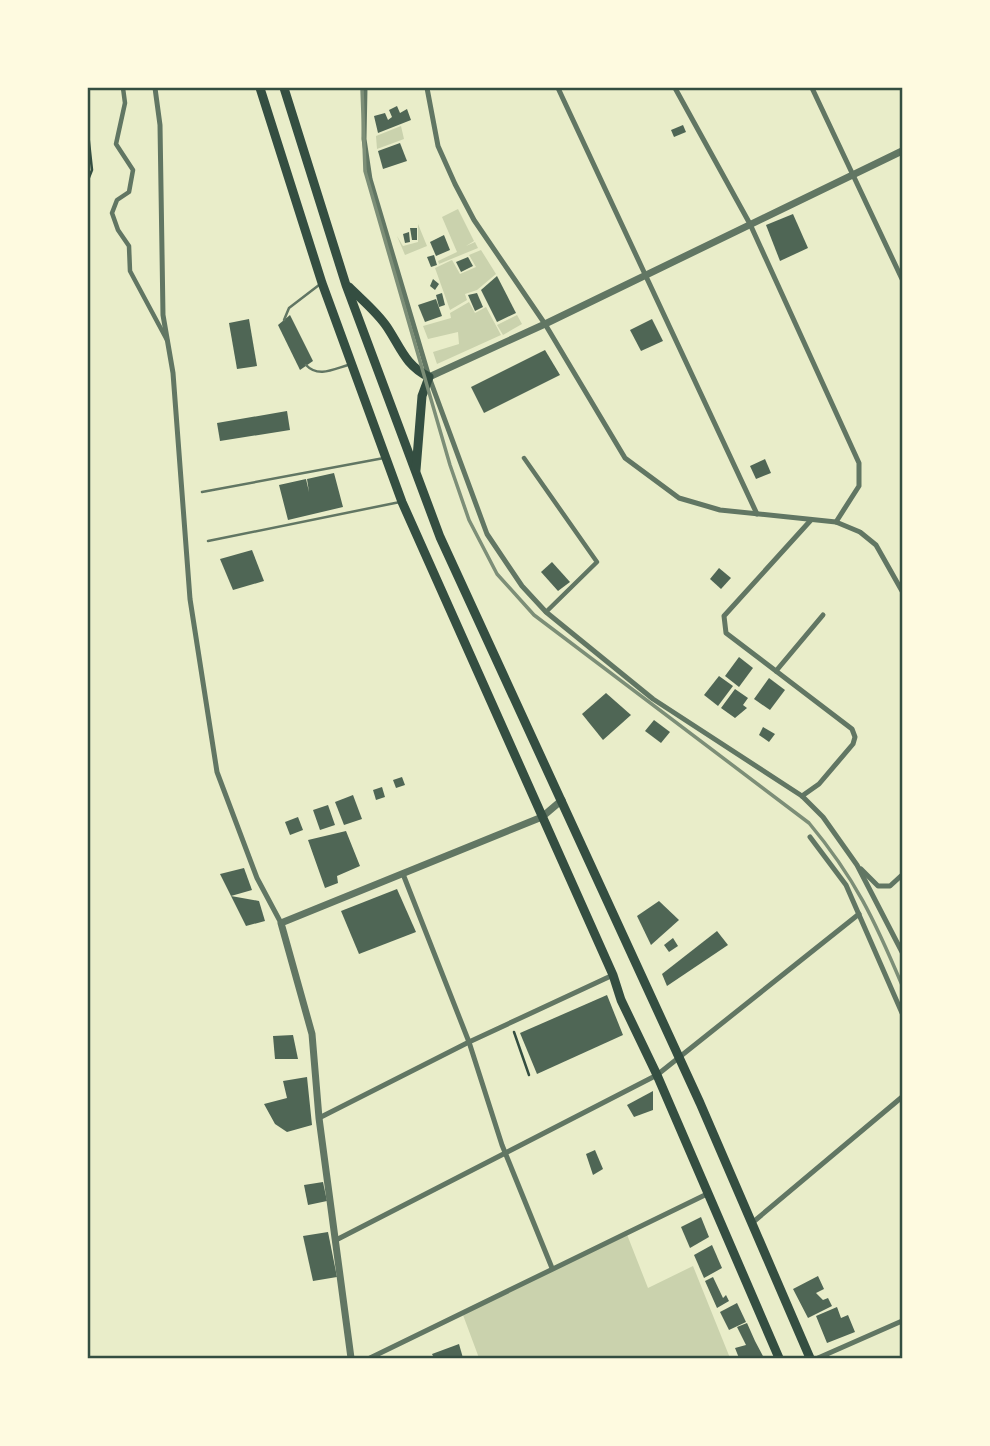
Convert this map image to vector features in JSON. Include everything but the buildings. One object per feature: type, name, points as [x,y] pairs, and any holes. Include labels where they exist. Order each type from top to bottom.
[{"type":"main road","points":[[260,88],[322,283],[384,458],[613,975],[621,1000],[657,1074],[779,1359]]},
{"type":"main road","points":[[284,88],[346,285],[440,537],[680,1058],[810,1359]]},
{"type":"main road","points":[[346,285],[389,329],[398,350],[412,368],[429,376],[422,396],[415,475]]},
{"type":"street","points":[[123,88],[125,103],[116,145],[132,170],[129,192],[117,200],[113,213],[118,230],[128,246],[130,271],[169,342]]},
{"type":"street","points":[[155,88],[160,125],[163,314],[169,342],[188,586],[217,772],[257,878],[281,923],[312,1034],[319,1118],[338,1239],[351,1359]]},
{"type":"street","points":[[365,88],[365,139],[370,179],[429,376],[487,534],[523,586],[546,612],[653,699],[802,796],[823,817],[857,865],[902,952]]},
{"type":"street","points":[[427,88],[438,146],[474,220],[545,324],[625,458],[679,498],[720,510],[836,522],[860,531],[876,545],[900,581],[902,591]]},
{"type":"street","points":[[558,88],[757,514]]},
{"type":"street","points":[[675,88],[750,224],[859,463],[859,486],[836,522]]},
{"type":"street","points":[[824,88],[813,90],[902,279]]},
{"type":"street","points":[[429,376],[545,324],[902,151]]},
{"type":"street","points":[[524,458],[597,562],[546,612]]},
{"type":"street","points":[[802,796],[819,784],[853,744],[855,737],[852,729],[726,633],[724,616],[811,520]]},
{"type":"street","points":[[776,671],[823,615]]},
{"type":"street","points":[[281,923],[542,817],[562,800]]},
{"type":"street","points":[[810,837],[835,867],[859,914],[902,1013]]},
{"type":"street","points":[[857,865],[878,886],[890,886],[902,875]]},
{"type":"street","points":[[403,874],[470,1042],[506,1152],[552,1268]]},
{"type":"street","points":[[338,1239],[657,1074],[859,914]]},
{"type":"street","points":[[319,1118],[470,1042],[613,975]]},
{"type":"street","points":[[751,1224],[902,1097]]},
{"type":"street","points":[[370,1359],[707,1194]]},
{"type":"street","points":[[818,1359],[902,1321]]},
{"type":"lane","points":[[284,320],[289,308],[322,283]]},
{"type":"lane","points":[[306,365],[313,371],[323,372],[350,364]]},
{"type":"lane","points":[[202,492],[384,458]]},
{"type":"lane","points":[[208,541],[402,502]]},
{"type":"path","points":[[88,133],[92,170],[88,180]]},
{"type":"path","points":[[510,1024],[529,1075]]},
{"type":"green space","points":[[401,126],[404,139],[377,149],[376,136]]},
{"type":"green space","points":[[458,209],[474,241],[466,246],[475,242],[478,248],[439,264],[438,261],[457,252],[442,217]]},
{"type":"green space","points":[[418,224],[427,246],[405,255],[397,236],[403,246],[418,242]]},
{"type":"green space","points":[[481,250],[496,274],[477,290],[465,294],[467,300],[450,310],[435,268],[452,260],[460,274],[476,267],[469,255]]},
{"type":"green space","points":[[469,302],[475,313],[486,307],[501,335],[437,364],[433,352],[459,344],[458,332],[428,339],[423,326],[451,318],[450,313]]},
{"type":"green space","points":[[517,315],[522,324],[503,335],[497,325]]},
{"type":"green space","points":[[626,1232],[648,1288],[693,1266],[730,1358],[479,1358],[463,1315]]},
{"type":"railway","points":[[362,88],[365,171],[450,465],[469,520],[497,574],[534,615],[809,823],[863,901],[902,985]]}]
